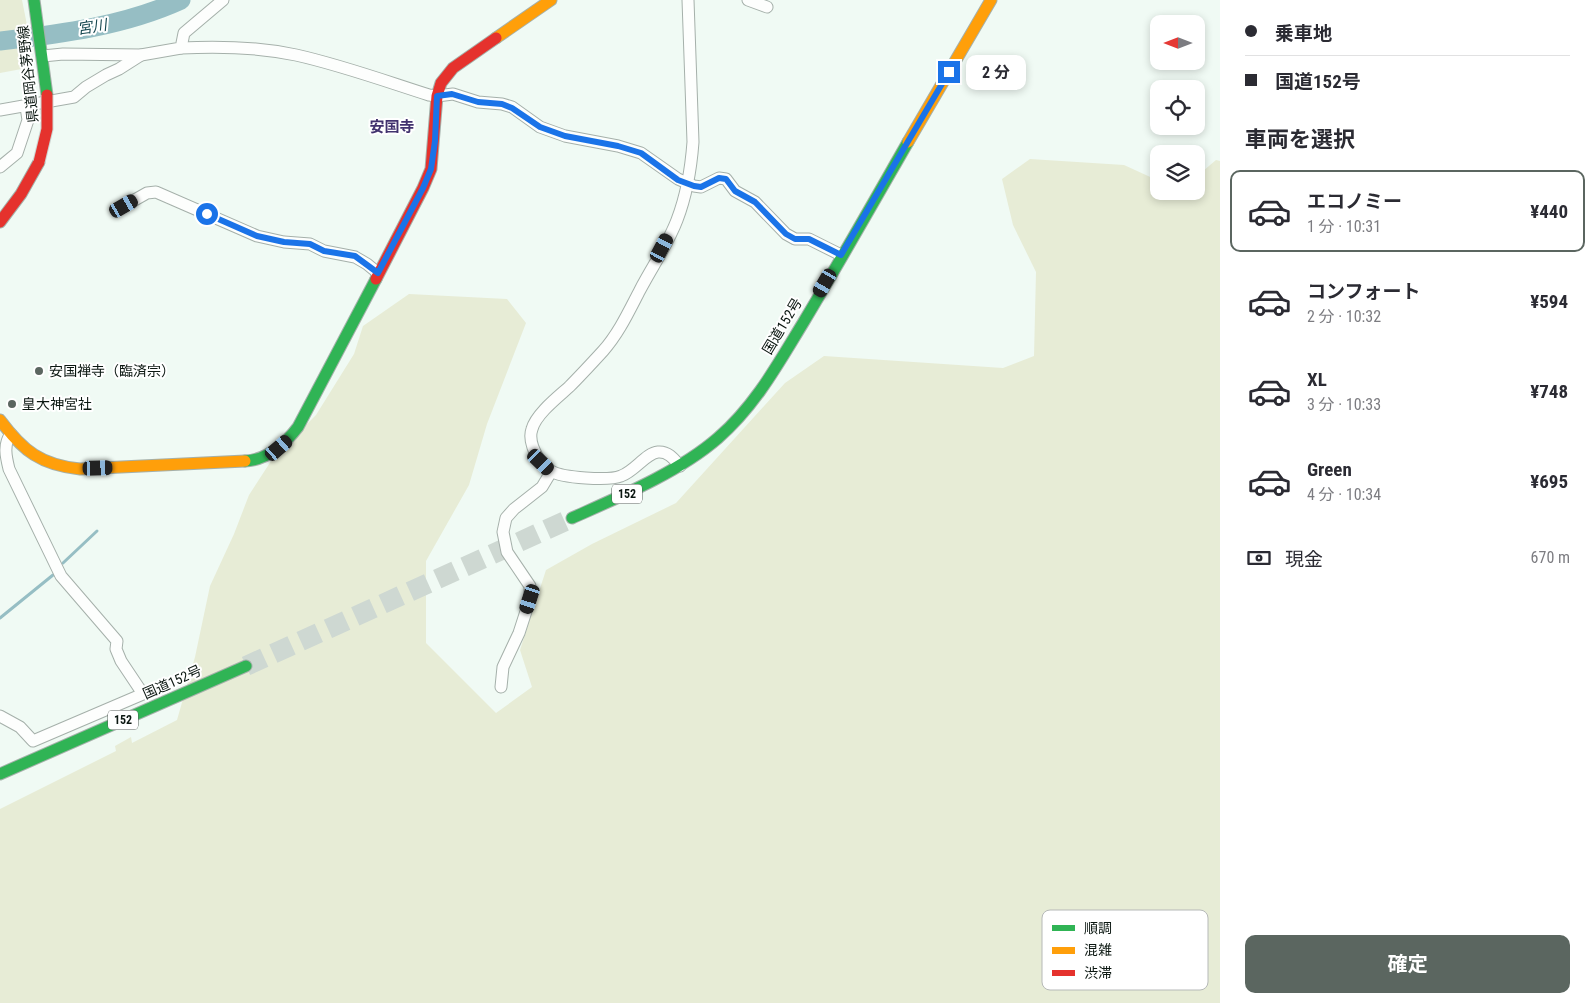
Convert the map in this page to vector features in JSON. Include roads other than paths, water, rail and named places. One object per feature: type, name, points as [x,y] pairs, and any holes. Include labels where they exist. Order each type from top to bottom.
[{"type":"main road","name":"県道岡谷茅野線","points":[[0,222],[22,194],[39,162],[48,129],[43,53],[34,0]]},
{"type":"main road","points":[[0,420],[28,452],[48,464],[66,468],[80,469],[250,461],[266,456],[279,448],[291,438],[304,419],[423,188],[431,169],[435,141],[437,96],[441,83],[453,68],[551,0]]},
{"type":"main road","name":"国道152号","points":[[572,518],[629,493],[680,466],[717,439],[735,422],[763,388],[991,0]]},
{"type":"main road","name":"国道152号","points":[[0,774],[246,666]]},
{"type":"street","points":[[180,48],[184,33],[222,0]]},
{"type":"street","points":[[680,466],[671,456],[664,452],[656,452],[648,455],[636,468],[621,476],[607,480],[588,479],[552,472],[541,462],[536,454],[531,441],[531,430],[536,419],[585,372],[617,333],[677,220],[688,184],[693,142],[688,0]]},
{"type":"street","points":[[748,0],[767,7]]},
{"type":"street","points":[[43,53],[141,54],[180,48],[235,47],[295,55],[437,96],[452,94],[478,102],[502,104],[512,108],[540,127],[565,136],[618,146],[641,153],[678,180],[688,184],[701,187],[719,178],[726,179],[735,191],[755,202],[786,234],[795,239],[809,239],[841,255]]},
{"type":"street","points":[[0,110],[26,107],[74,97],[86,87],[119,69],[141,54]]},
{"type":"street","points":[[0,167],[17,153],[28,120],[26,107]]},
{"type":"street","points":[[124,206],[147,193],[156,192],[257,236],[284,242],[310,244],[324,251],[355,256],[378,273]]},
{"type":"street","points":[[0,716],[20,727],[33,741],[143,694],[121,661],[116,649],[117,641],[114,636],[61,576],[9,469],[6,458],[6,440],[11,434]]},
{"type":"street","points":[[501,687],[503,668],[519,633],[530,599],[530,586],[508,552],[504,532],[506,518],[514,509],[542,487],[552,472]]},
{"type":"waterway","name":"宮川","points":[[0,41],[69,32],[115,23],[181,0]]},
{"type":"waterway","points":[[63,563],[97,531]]},
{"type":"waterway","points":[[0,618],[53,575]]},
{"type":"tunnel","points":[[246,666],[572,518]]},
{"type":"place","name":"安国禅寺（臨済宗）","points":[[39,371]]},
{"type":"place","name":"皇大神宮社","points":[[12,404]]},
{"type":"district","name":"安国寺","points":[[392,127]]}]
